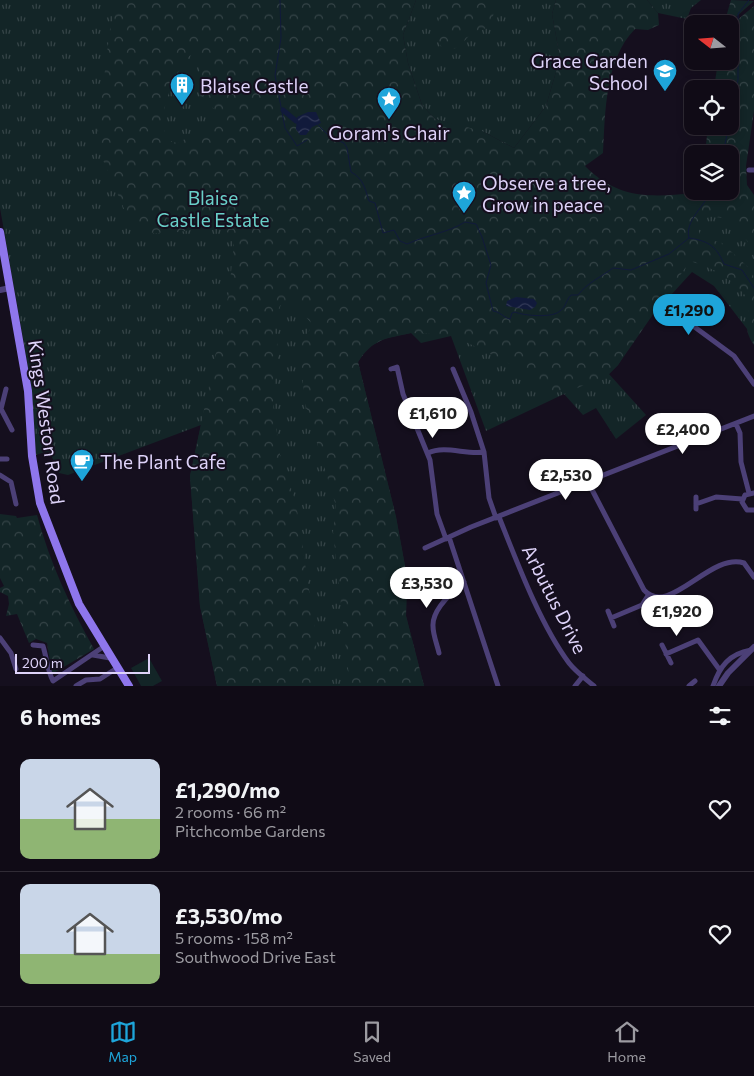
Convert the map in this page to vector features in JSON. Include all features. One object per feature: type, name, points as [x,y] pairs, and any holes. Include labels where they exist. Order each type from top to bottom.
[{"type":"main road","name":"Kings Weston Road","points":[[0,232],[28,391],[32,456],[40,503],[78,604],[129,686]]},
{"type":"street","points":[[0,290],[10,288]]},
{"type":"street","points":[[683,320],[734,356],[754,384]]},
{"type":"street","points":[[391,369],[397,367],[403,394],[428,452],[432,467],[437,514],[464,582],[498,686]]},
{"type":"street","name":"Arbutus Drive","points":[[455,370],[484,452],[489,498],[497,518],[527,585],[560,649],[570,664],[594,686]]},
{"type":"street","points":[[6,389],[0,409],[12,430]]},
{"type":"street","points":[[425,548],[754,416]]},
{"type":"street","points":[[0,424],[6,421]]},
{"type":"street","points":[[696,497],[696,506],[716,496],[733,501],[742,499],[752,493],[741,462],[740,433],[736,424]]},
{"type":"street","points":[[428,452],[438,450],[473,454],[484,452]]},
{"type":"street","points":[[0,459],[7,459]]},
{"type":"street","points":[[0,475],[10,480],[15,487],[16,504]]},
{"type":"street","points":[[588,482],[639,582],[649,594],[656,596],[673,594],[691,584],[710,569],[731,562],[747,565],[754,577]]},
{"type":"street","points":[[742,499],[744,508],[754,510]]},
{"type":"street","points":[[439,653],[439,642],[433,626],[434,617],[455,589],[464,582]]},
{"type":"street","points":[[611,618],[642,604],[649,594]]},
{"type":"street","points":[[608,611],[614,626]]},
{"type":"street","points":[[0,638],[12,654],[16,669]]},
{"type":"street","points":[[666,654],[698,640],[719,668],[718,686]]},
{"type":"street","points":[[33,645],[43,646],[48,661],[47,669],[53,681],[93,655],[103,646]]},
{"type":"street","points":[[662,645],[671,663]]},
{"type":"street","points":[[719,668],[736,653],[752,648]]},
{"type":"street","points":[[718,686],[752,648]]},
{"type":"street","points":[[93,655],[110,658]]},
{"type":"street","points":[[78,685],[86,680],[100,679],[117,668]]},
{"type":"street","points":[[575,686],[583,676]]},
{"type":"street","points":[[689,686],[695,681]]},
{"type":"green space","name":"Blaise Castle Estate","points":[[0,0],[394,0],[377,58],[428,119],[456,125],[435,119],[422,105],[408,63],[403,35],[416,0],[556,0],[552,14],[560,58],[546,106],[514,148],[482,131],[498,144],[626,194],[657,199],[684,196],[684,200],[739,200],[739,194],[754,198],[754,338],[714,286],[692,272],[671,295],[652,311],[618,365],[609,374],[646,415],[616,439],[596,408],[583,415],[564,394],[486,431],[451,336],[421,343],[411,333],[387,338],[375,344],[369,348],[358,362],[396,517],[407,577],[406,616],[424,686],[217,686],[200,606],[190,476],[201,425],[68,475],[59,473],[51,455],[45,452],[36,455],[31,383],[0,208]]},
{"type":"green space","name":"Blaise Castle Estate","points":[[118,0],[416,0],[403,35],[408,63],[422,105],[435,119],[482,131],[514,148],[546,106],[560,58],[552,14],[556,0],[647,0],[658,13],[659,25],[648,30],[635,29],[625,41],[612,71],[608,87],[603,153],[585,166],[602,180],[618,189],[636,194],[684,194],[684,200],[739,200],[739,145],[706,145],[707,135],[739,135],[739,80],[715,80],[717,70],[739,70],[739,18],[754,6],[754,111],[746,166],[747,185],[754,195],[754,251],[736,226],[724,219],[708,217],[698,229],[701,237],[722,243],[749,268],[754,277],[754,345],[747,329],[750,301],[737,286],[724,276],[690,261],[618,365],[609,374],[564,394],[559,390],[542,391],[520,369],[452,335],[411,333],[384,339],[367,348],[358,362],[396,517],[407,577],[406,616],[424,686],[350,686],[333,532],[336,506],[305,403],[299,345],[313,325],[297,307],[282,301],[273,322],[278,348],[273,404],[280,455],[296,503],[314,623],[320,686],[217,686],[200,606],[190,476],[229,292],[234,243],[221,222],[182,232],[142,233],[125,211],[96,144],[110,29]],"holes":[[[193,53],[197,55],[199,60],[199,91],[221,119],[176,144],[167,138],[164,127],[167,99],[172,84],[186,60]]]},
{"type":"green space","points":[[444,0],[497,0],[490,28],[474,32],[458,47],[444,50],[437,37],[437,26]]},
{"type":"green space","points":[[647,0],[701,0],[691,8],[688,15],[684,15],[684,18],[658,13]]},
{"type":"green space","points":[[731,0],[754,1],[738,15],[727,15]]},
{"type":"green space","points":[[0,514],[16,516],[17,518],[37,515],[61,584],[94,649],[52,674],[47,643],[36,639],[29,643],[17,614],[6,616],[9,604],[8,596],[0,592],[0,588],[4,586],[0,578]]},
{"type":"green space","points":[[149,658],[162,681],[153,686],[141,686],[131,668]]},
{"type":"water","points":[[308,112],[316,112],[321,123],[312,127],[306,135],[300,135],[296,129],[297,117]]},
{"type":"water","points":[[516,297],[534,299],[537,303],[530,310],[506,306],[507,301]]},
{"type":"waterway","points":[[280,0],[281,38],[275,75],[285,128],[297,146],[307,140]]},
{"type":"waterway","points":[[725,145],[738,80],[738,14],[749,0]]},
{"type":"waterway","points":[[283,110],[296,121]]},
{"type":"waterway","points":[[317,124],[330,137],[344,143],[347,148],[351,172],[361,181],[369,201],[375,203],[383,233],[394,230],[400,241],[407,244],[451,229],[465,222],[476,224],[491,265],[486,283],[493,311],[510,319],[512,313],[515,312],[539,316],[556,313],[564,308],[571,295],[578,295],[613,268],[631,270],[669,254],[689,238]]},
{"type":"waterway","points":[[689,238],[689,226],[706,200]]},
{"type":"waterway","points":[[689,238],[711,245],[724,264],[742,270],[754,288]]},
{"type":"place","name":"Grace Garden School","points":[[665,92]]},
{"type":"place","name":"Blaise Castle","points":[[182,106]]},
{"type":"place","name":"Goram's Chair","points":[[389,120]]},
{"type":"place","name":"Observe a tree, Grow in peace","points":[[464,214]]},
{"type":"place","name":"The Plant Cafe","points":[[82,482]]}]
